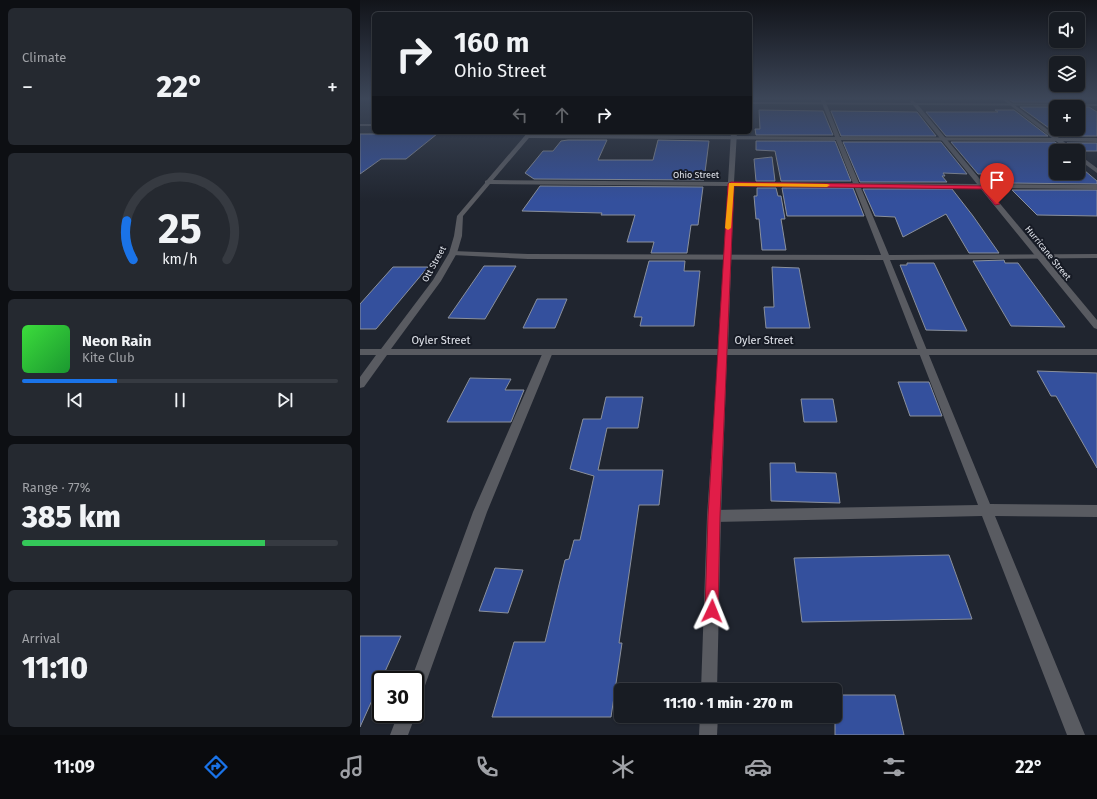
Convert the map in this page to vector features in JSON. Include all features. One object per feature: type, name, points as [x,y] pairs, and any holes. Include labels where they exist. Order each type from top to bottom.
[{"type":"street","points":[[835,132],[1076,735]]},
{"type":"street","name":"Hurricane Street","points":[[937,132],[1097,326]]},
{"type":"street","points":[[1048,132],[1063,144]]},
{"type":"street","points":[[530,134],[734,134],[943,139],[1097,140]]},
{"type":"street","name":"Ott Street","points":[[360,384],[437,281],[453,253],[458,236],[460,216],[487,182],[530,134]]},
{"type":"street","points":[[709,683],[714,516],[724,352],[726,258],[734,134]]},
{"type":"street","points":[[1085,162],[1097,171]]},
{"type":"street","name":"Ohio Street","points":[[487,182],[1097,187]]},
{"type":"street","points":[[453,253],[500,256],[726,258],[1097,256]]},
{"type":"street","name":"Oyler Street","points":[[360,352],[1097,352]]},
{"type":"street","points":[[422,671],[480,512],[548,352]]},
{"type":"street","points":[[714,516],[986,510],[1097,511]]},
{"type":"street","points":[[399,735],[404,723]]},
{"type":"street","points":[[708,735],[709,723]]},
{"type":"building","points":[[756,132],[832,132],[833,135],[756,135]]},
{"type":"building","points":[[840,132],[933,132],[936,136],[841,136]]},
{"type":"building","points":[[943,132],[1043,132],[1048,136],[946,136]]},
{"type":"building","points":[[1085,132],[1097,132],[1097,136],[1085,136]]},
{"type":"building","points":[[360,134],[437,134],[406,159],[381,159],[360,174]]},
{"type":"building","points":[[607,140],[598,160],[653,160],[658,140],[709,141],[704,180],[534,179],[525,173],[543,151],[553,151],[561,141]]},
{"type":"building","points":[[756,141],[835,141],[851,181],[781,181],[775,151],[756,150]]},
{"type":"building","points":[[843,142],[941,142],[967,174],[943,173],[945,176],[942,176],[947,182],[860,182]]},
{"type":"building","points":[[951,142],[1055,142],[1057,144],[1049,144],[1049,180],[1085,180],[1085,171],[1097,181],[1097,184],[1006,183],[999,174],[978,174]]},
{"type":"building","points":[[1067,143],[1097,143],[1097,151],[1085,151],[1085,144]]},
{"type":"building","points":[[772,157],[775,181],[756,181],[754,159]]},
{"type":"building","points":[[540,186],[703,187],[698,225],[691,225],[687,253],[651,253],[654,242],[627,242],[635,215],[601,215],[602,213],[522,211]]},
{"type":"building","points":[[757,188],[776,188],[778,196],[781,196],[785,219],[781,219],[786,250],[762,250],[759,219],[756,219],[754,196],[757,196]]},
{"type":"building","points":[[782,188],[853,188],[864,216],[787,216]]},
{"type":"building","points":[[863,189],[952,189],[999,253],[969,253],[946,214],[903,237],[895,217],[875,216]]},
{"type":"building","points":[[1012,190],[1097,190],[1097,216],[1037,215]]},
{"type":"building","points":[[1004,260],[1005,263],[1018,263],[1065,327],[1011,326],[973,261]]},
{"type":"building","points":[[649,261],[685,261],[684,271],[700,271],[694,326],[640,326],[642,317],[634,317]]},
{"type":"building","points":[[907,263],[934,263],[967,331],[926,330],[900,265],[907,265]]},
{"type":"building","points":[[484,266],[516,266],[485,319],[448,318]]},
{"type":"building","points":[[393,267],[428,267],[376,329],[360,329],[360,304]]},
{"type":"building","points":[[772,267],[799,268],[810,328],[766,328],[764,307],[774,307]]},
{"type":"building","points":[[537,299],[567,299],[555,328],[523,328]]},
{"type":"building","points":[[1037,371],[1097,373],[1097,468],[1056,396],[1051,396]]},
{"type":"building","points":[[470,378],[511,379],[505,390],[524,390],[511,422],[447,422]]},
{"type":"building","points":[[898,382],[929,382],[942,416],[910,416]]},
{"type":"building","points":[[606,397],[643,397],[638,428],[607,428],[598,470],[663,470],[659,505],[639,505],[619,643],[622,643],[616,683],[614,683],[614,697],[611,717],[492,717],[514,642],[545,642],[565,560],[569,559],[574,540],[580,540],[594,476],[570,469],[583,419],[601,419]]},
{"type":"building","points":[[801,399],[833,399],[837,422],[804,422]]},
{"type":"building","points":[[770,463],[795,463],[796,472],[836,473],[840,503],[771,501]]},
{"type":"building","points":[[949,555],[972,619],[802,622],[794,558]]},
{"type":"building","points":[[495,568],[523,570],[508,613],[479,611]]},
{"type":"building","points":[[360,636],[401,636],[385,671],[372,671],[372,700],[360,727]]},
{"type":"building","points":[[842,695],[895,695],[904,735],[835,735],[835,723],[842,723]]},
{"type":"slow traffic","points":[[728,228],[731,184],[827,185]]},
{"type":"route","points":[[712,611],[714,516],[724,352],[726,258],[731,184],[984,187],[997,204]]}]
